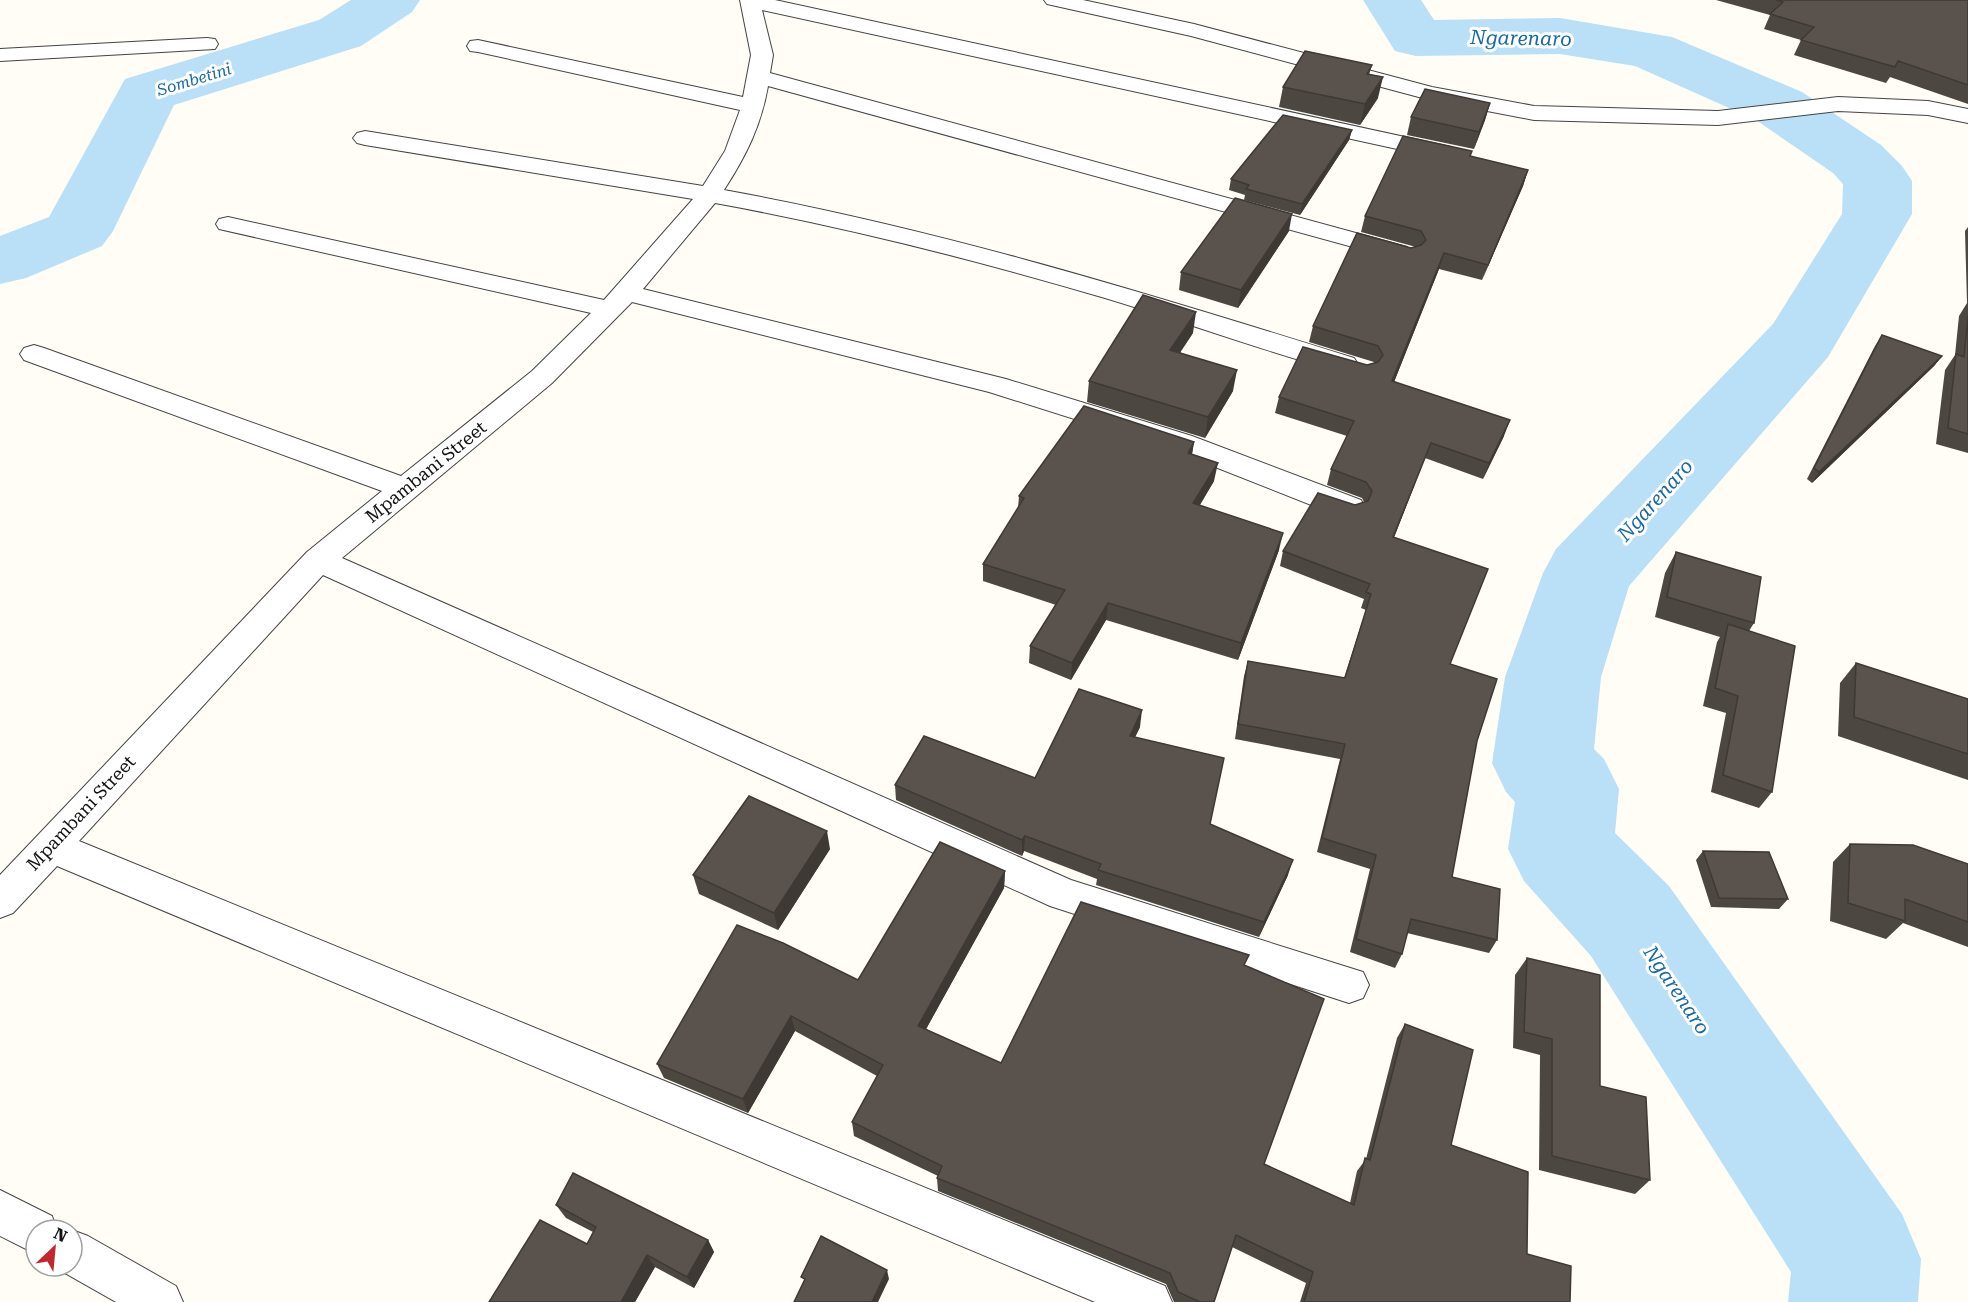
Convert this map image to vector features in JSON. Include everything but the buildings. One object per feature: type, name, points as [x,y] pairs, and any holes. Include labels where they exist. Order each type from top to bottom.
[{"type":"street","points":[[1054,0],[1194,30],[1430,93],[1534,113],[1718,118],[1838,104],[1928,108],[1968,116]]},
{"type":"street","points":[[751,1],[1462,156]]},
{"type":"street","name":"Mpambani Street","points":[[0,901],[318,560],[542,377],[618,301],[710,194],[737,151],[753,106],[762,55],[751,1]]},
{"type":"street","points":[[0,55],[207,44]]},
{"type":"street","points":[[478,46],[753,106]]},
{"type":"street","points":[[757,76],[1407,254]]},
{"type":"street","points":[[365,138],[710,194],[879,229],[1196,316],[1363,370]]},
{"type":"street","points":[[228,224],[618,301],[996,385],[1182,443],[1350,508]]},
{"type":"street","points":[[34,354],[406,489]]},
{"type":"street","points":[[318,560],[1064,894],[1348,986]]},
{"type":"street","points":[[50,846],[1149,1302]]},
{"type":"street","points":[[0,1212],[24,1225]]},
{"type":"street","points":[[84,1259],[160,1302]]},
{"type":"waterway","name":"Sombetini","points":[[0,262],[77,231],[148,93],[340,33],[391,0]]},
{"type":"waterway","name":"Ngarenaro","points":[[1392,0],[1416,38],[1560,36],[1650,50],[1779,106],[1857,159],[1878,181],[1877,214],[1801,340],[1588,573],[1553,677],[1542,763],[1568,789],[1561,849],[1630,921],[1857,1259],[1853,1302]]}]
